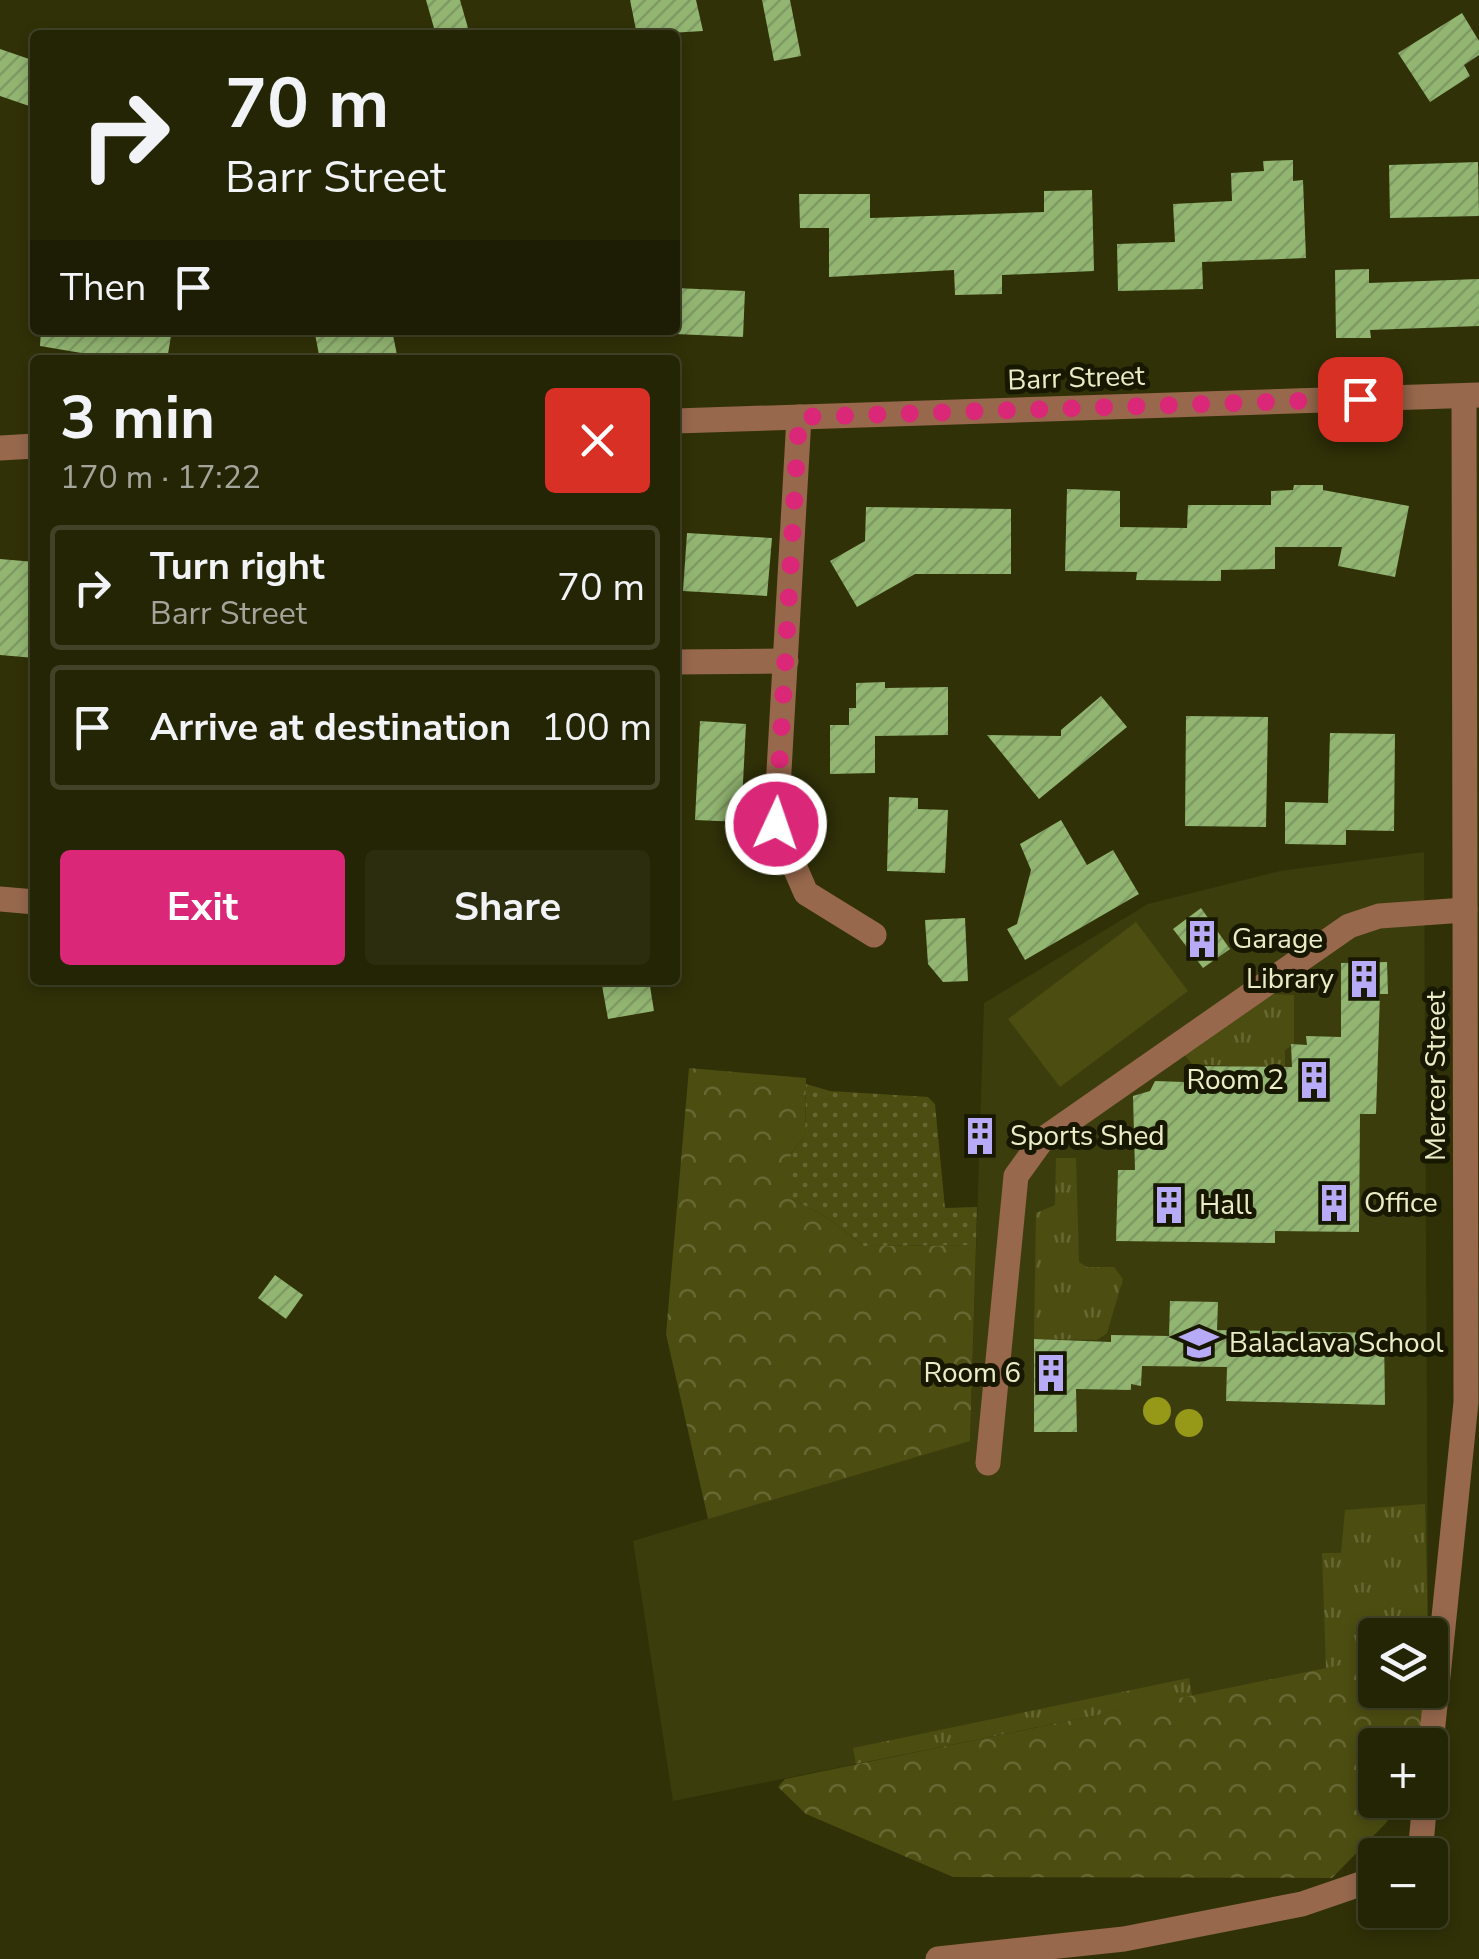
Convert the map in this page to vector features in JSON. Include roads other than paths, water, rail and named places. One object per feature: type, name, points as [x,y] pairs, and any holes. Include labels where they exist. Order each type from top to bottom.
[{"type":"street","name":"Barr Street","points":[[680,421],[1472,395]]},
{"type":"street","name":"Mercer Street","points":[[1433,1728],[1473,1402],[1465,910],[1472,395]]},
{"type":"street","points":[[799,417],[776,824],[806,893],[874,936]]},
{"type":"street","points":[[0,448],[30,446]]},
{"type":"street","points":[[680,662],[786,660]]},
{"type":"street","points":[[0,900],[30,902]]},
{"type":"street","points":[[988,1463],[1016,1176],[1042,1140],[1348,926],[1379,916],[1465,910]]},
{"type":"street","points":[[938,1959],[1124,1939],[1302,1904],[1358,1884]]},
{"type":"place","name":"Garage","points":[[1202,939]]},
{"type":"place","name":"Library","points":[[1364,979]]},
{"type":"place","name":"Room 2","points":[[1314,1080]]},
{"type":"place","name":"Sports Shed","points":[[980,1136]]},
{"type":"place","name":"Office","points":[[1334,1203]]},
{"type":"place","name":"Hall","points":[[1169,1205]]},
{"type":"place","name":"Balaclava School","points":[[1199,1343]]},
{"type":"place","name":"Room 6","points":[[1051,1373]]}]
